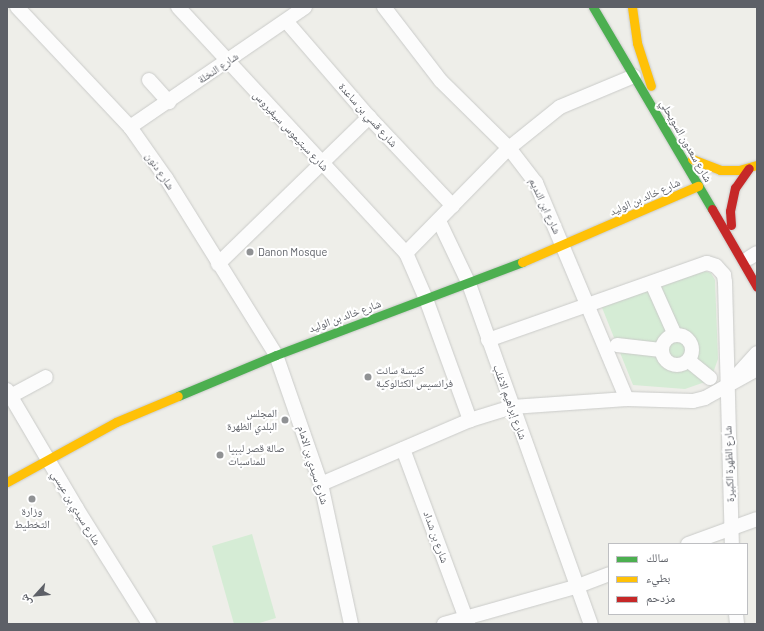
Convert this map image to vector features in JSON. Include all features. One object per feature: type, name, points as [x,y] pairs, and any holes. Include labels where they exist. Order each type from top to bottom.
[{"type":"street","name":"شارع دنون","points":[[18,7],[130,127],[166,178],[218,264],[276,355]]},
{"type":"street","name":"شارع سبتيموس سيفيروس","points":[[178,7],[227,62],[406,253],[426,299],[470,420]]},
{"type":"street","name":"شارع النخلة","points":[[130,127],[169,102],[305,7]]},
{"type":"street","name":"شارع ابن النديم","points":[[384,7],[441,81],[509,148],[536,184],[588,304],[626,399]]},
{"type":"street","name":"شارع سعدون السويحلي","points":[[593,7],[757,287]]},
{"type":"street","name":"شارع سعدون السويحلي","points":[[632,7],[632,18],[647,78],[730,225],[753,255],[757,271]]},
{"type":"street","points":[[406,253],[509,148],[560,107],[634,76],[606,9]]},
{"type":"street","name":"شارع قسي بن ساعدة","points":[[286,21],[370,117],[453,206]]},
{"type":"street","points":[[149,80],[169,102]]},
{"type":"street","points":[[218,264],[321,162],[370,117]]},
{"type":"street","points":[[692,159],[720,170],[753,166]]},
{"type":"street","points":[[730,225],[730,211],[735,188],[753,166]]},
{"type":"street","name":"شارع خالد بن الوليد","points":[[7,482],[46,459],[116,422],[276,355],[468,284],[563,246],[698,186]]},
{"type":"street","name":"شارع إبراهيم الاغلب","points":[[438,221],[468,284],[591,624]]},
{"type":"street","name":"شارع الظهرة الكبيرة","points":[[488,340],[707,263],[716,266],[724,275],[725,282],[732,543]]},
{"type":"street","points":[[654,288],[675,335]]},
{"type":"street","points":[[675,335],[688,338],[693,350],[689,361],[676,366],[667,362],[661,350],[665,339],[675,335]]},
{"type":"street","points":[[617,345],[661,350]]},
{"type":"street","points":[[727,384],[757,354]]},
{"type":"street","name":"شارع سيدي بن الامام","points":[[276,355],[321,484],[351,624]]},
{"type":"street","points":[[689,361],[710,378]]},
{"type":"street","points":[[321,484],[470,420],[512,407],[626,399],[693,401],[705,398],[727,384],[757,369]]},
{"type":"street","points":[[8,395],[46,377]]},
{"type":"street","name":"شارع سيدي بن عيسي","points":[[8,395],[149,624]]},
{"type":"street","name":"شارع بن شداد","points":[[403,449],[467,621]]},
{"type":"street","points":[[691,543],[757,519]]},
{"type":"street","points":[[444,624],[467,621],[578,586],[608,574]]},
{"type":"green space","points":[[704,271],[711,273],[715,280],[718,359],[713,373],[705,382],[685,389],[633,385],[601,305]]},
{"type":"green space","points":[[252,534],[276,618],[256,624],[234,624],[212,546]]},
{"type":"traffic: fast","points":[[593,7],[712,209]]},
{"type":"traffic: fast","points":[[178,396],[276,355],[522,262]]},
{"type":"traffic: slow","points":[[632,7],[637,43],[651,86]]},
{"type":"traffic: slow","points":[[692,159],[720,170],[739,170],[757,165]]},
{"type":"traffic: slow","points":[[522,262],[698,186]]},
{"type":"traffic: slow","points":[[7,482],[116,422],[178,396]]},
{"type":"traffic: jam","points":[[731,225],[730,211],[735,188],[749,168]]},
{"type":"traffic: jam","points":[[712,209],[757,287]]},
{"type":"place","name":"Danon Mosque","points":[[250,252]]},
{"type":"place","name":"كنيسة سانت فرانسيس الكثالوكية","points":[[368,377]]},
{"type":"place","name":"المجلس البلدي الظهرة","points":[[285,420]]},
{"type":"place","name":"صالة قصر ليبيا للمناسبات","points":[[220,455]]},
{"type":"place","name":"وزارة التخطيط","points":[[32,499]]}]
